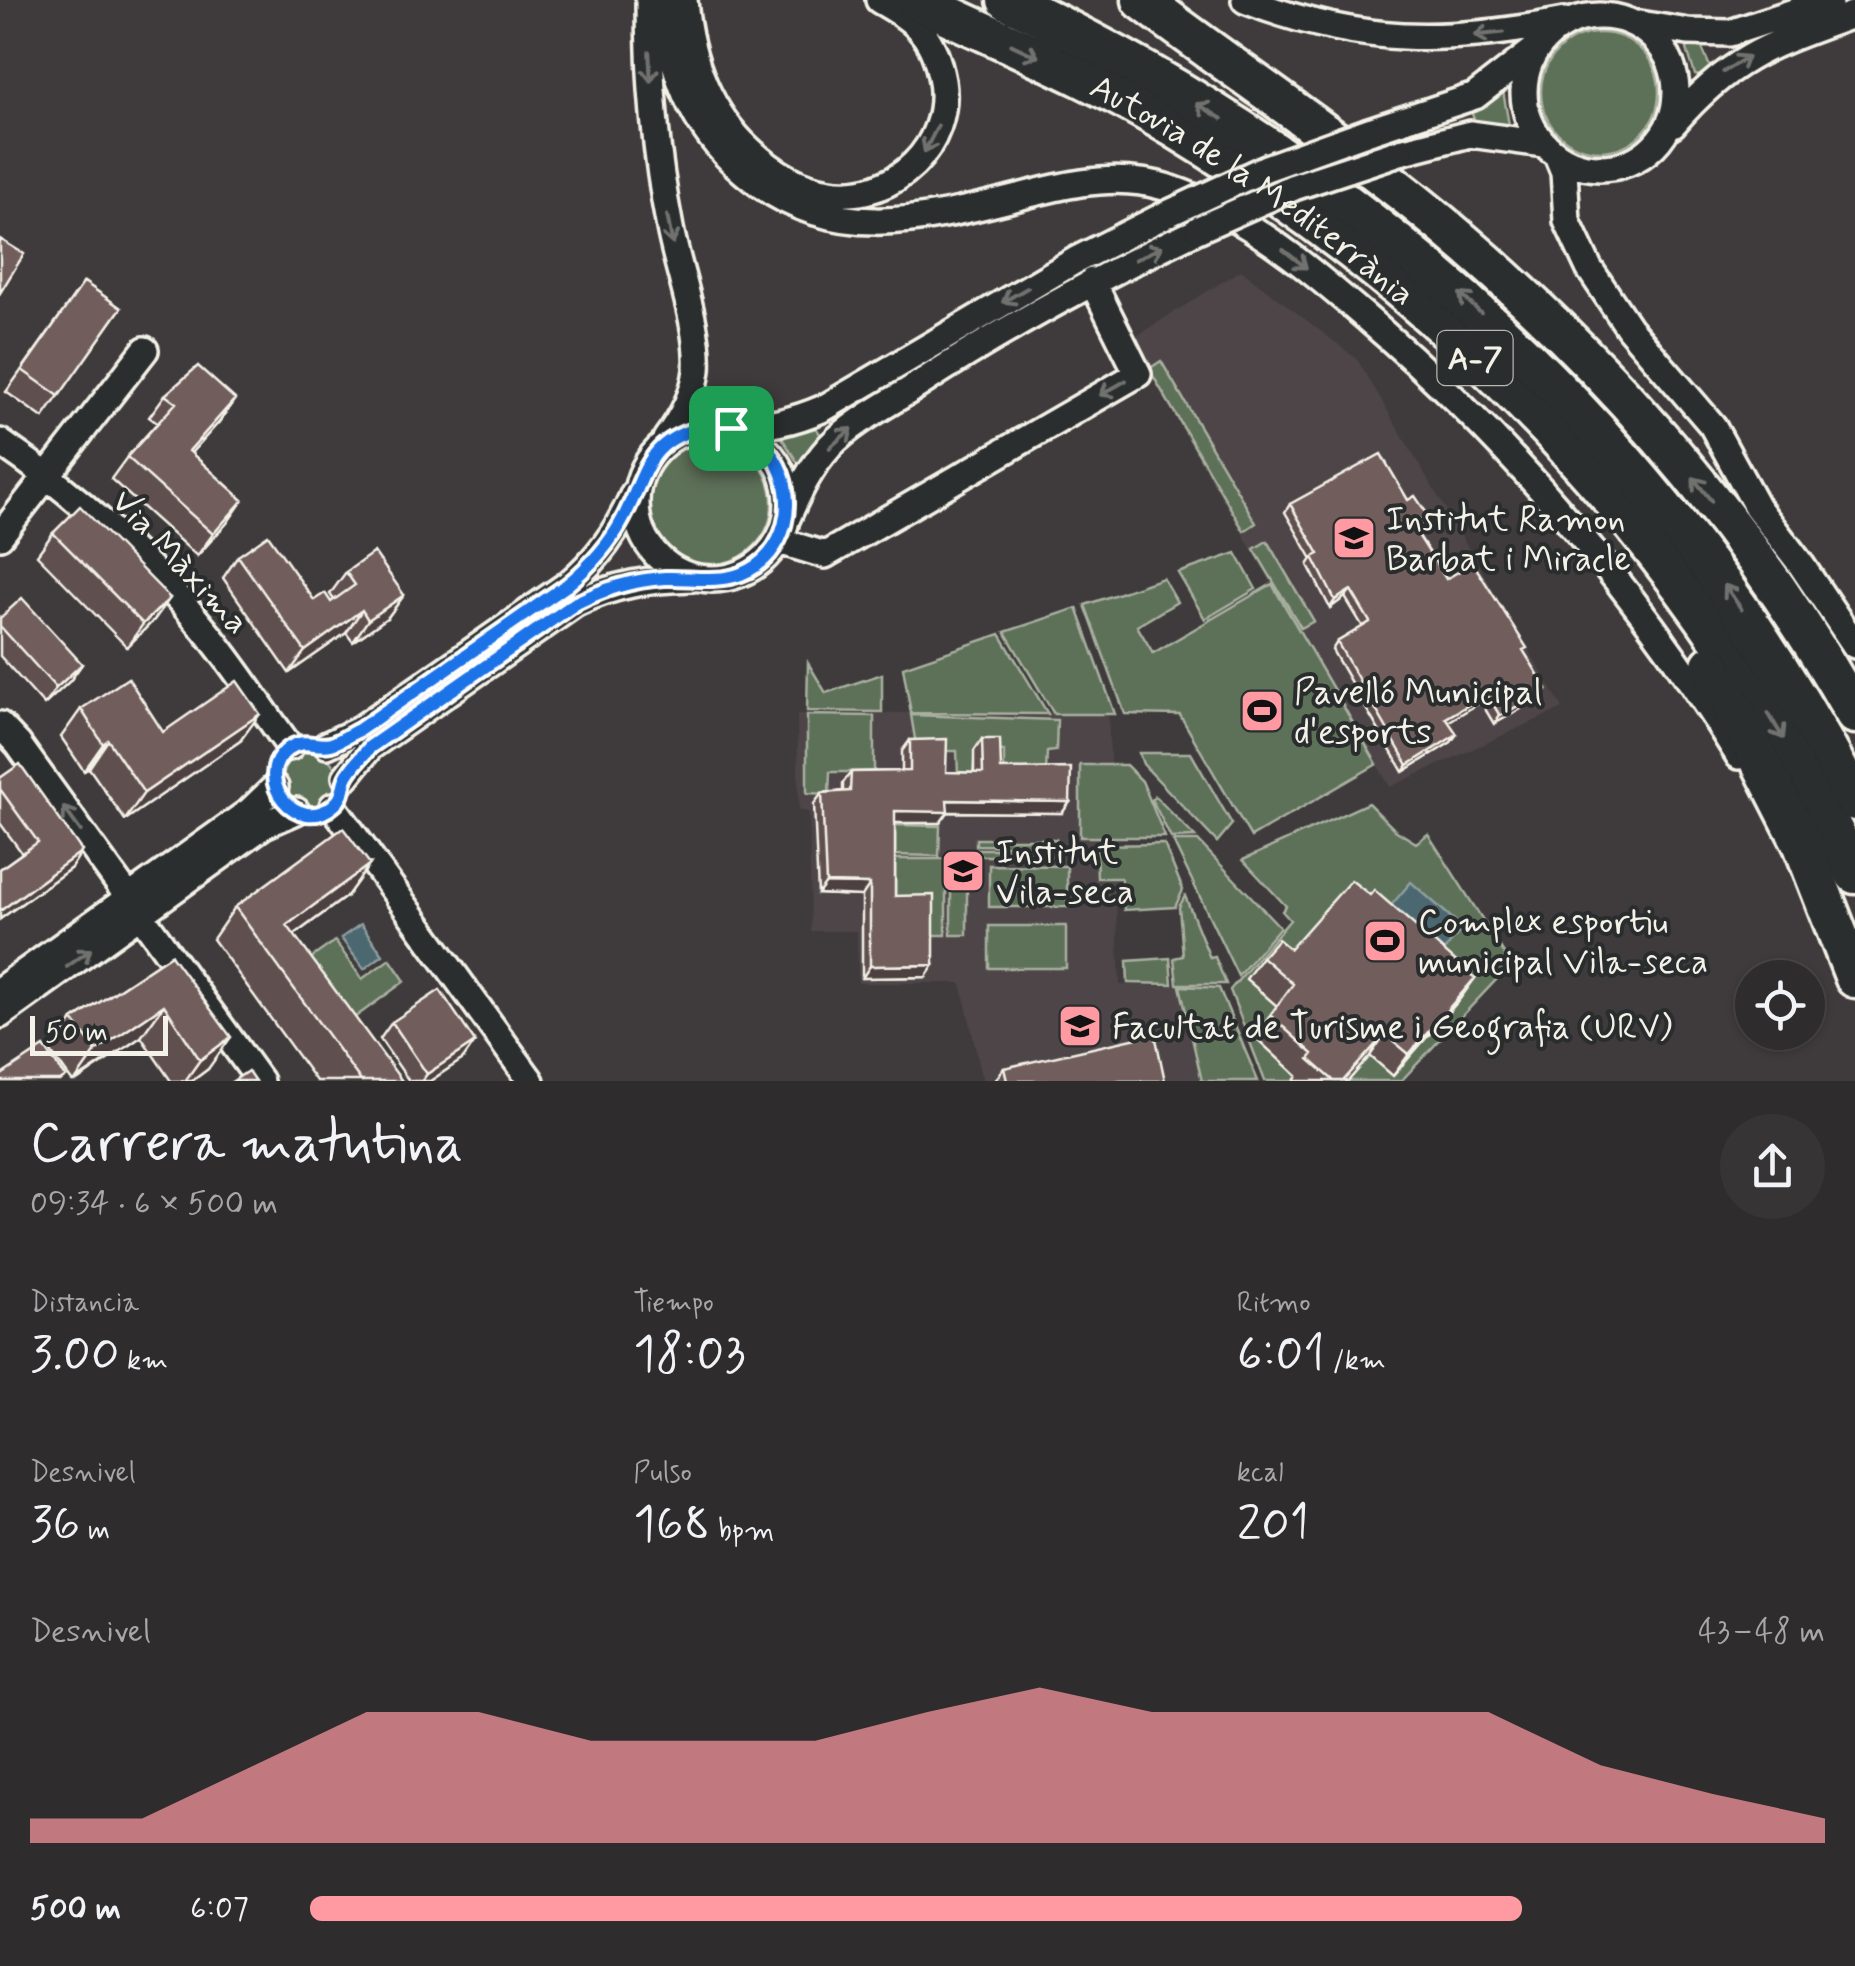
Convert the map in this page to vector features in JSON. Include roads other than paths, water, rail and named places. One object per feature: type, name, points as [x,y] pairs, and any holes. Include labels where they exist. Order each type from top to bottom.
[{"type":"highway","name":"Autovia de la Mediterrània","points":[[882,0],[912,12],[926,5],[1114,94],[1283,199],[1372,263],[1547,424],[1637,526],[1718,635],[1791,751],[1855,874]]},
{"type":"highway","name":"Autovia de la Mediterrània","points":[[1007,0],[1068,28],[1260,142],[1349,204],[1456,291],[1602,434],[1709,564],[1781,668],[1855,800]]},
{"type":"highway","points":[[1142,0],[1312,122],[1415,202],[1516,288],[1564,335],[1654,432],[1718,509],[1776,588],[1855,714]]},
{"type":"highway","points":[[1547,424],[1565,460],[1653,577],[1713,669],[1803,846],[1855,978]]},
{"type":"highway","points":[[1781,668],[1811,692],[1855,768]]},
{"type":"street","points":[[327,746],[364,727],[591,565],[623,519],[647,462],[682,418],[691,396],[696,360],[655,137],[649,0]]},
{"type":"street","points":[[664,0],[677,74],[701,128],[756,183],[804,208],[873,224],[904,222],[1070,185],[1139,181],[1166,186],[1213,207],[1291,255],[1481,422],[1584,536],[1705,700],[1824,902]]},
{"type":"street","points":[[684,0],[688,36],[699,76],[734,134],[768,165],[795,182],[844,194],[876,188],[916,164],[934,139],[942,110],[941,76],[930,44],[913,22],[882,0]]},
{"type":"street","points":[[1245,0],[1329,28],[1400,36],[1494,35],[1600,16],[1688,32],[1730,33],[1830,0]]},
{"type":"street","points":[[346,778],[370,747],[576,603],[608,588],[634,582],[722,579],[744,573],[764,560],[783,530],[809,472],[833,444],[962,356],[1092,281],[1294,187],[1470,134],[1550,150],[1578,166],[1617,167],[1645,154],[1702,91],[1741,60],[1855,14]]},
{"type":"street","points":[[663,443],[695,428],[765,428],[824,408],[1076,260],[1162,216],[1266,168],[1474,96],[1553,32],[1585,17]]},
{"type":"street","points":[[1630,22],[1663,49],[1673,68],[1674,111],[1666,131]]},
{"type":"street","points":[[1540,44],[1525,77],[1524,95],[1534,129],[1564,172],[1567,222],[1590,268],[1629,328],[1712,425],[1756,507],[1800,562],[1855,645]]},
{"type":"street","points":[[1565,198],[1583,177],[1602,169]]},
{"type":"street","points":[[783,530],[825,555],[1138,374],[1092,281]]},
{"type":"street","points":[[0,536],[145,350]]},
{"type":"street","points":[[731,428],[752,437],[770,452],[782,472],[788,495],[783,530]]},
{"type":"street","name":"Via Màxima","points":[[0,442],[48,475],[138,558],[204,628],[290,747]]},
{"type":"street","points":[[638,484],[636,509],[648,544],[675,570],[698,578]]},
{"type":"street","points":[[0,725],[18,744],[260,1081]]},
{"type":"street","points":[[308,741],[327,746],[341,759],[346,778],[345,788],[333,806],[315,814],[286,806],[275,787],[276,765],[290,747],[308,741]]},
{"type":"street","points":[[0,1015],[275,787]]},
{"type":"street","points":[[333,806],[531,1081]]},
{"type":"street","points":[[0,990],[264,825],[296,811]]},
{"type":"water","points":[[1411,882],[1463,928],[1441,954],[1388,909]]},
{"type":"water","points":[[361,924],[383,955],[364,969],[341,938]]},
{"type":"place","name":"Institut Ramon Barbat i Miracle","points":[[1354,538]]},
{"type":"place","name":"Pavelló Municipal d'esports","points":[[1262,711]]},
{"type":"place","name":"Institut Vila-seca","points":[[963,871]]},
{"type":"place","name":"Complex esportiu municipal Vila-seca","points":[[1385,941]]},
{"type":"place","name":"Facultat de Turisme i Geografia (URV)","points":[[1080,1026]]}]
